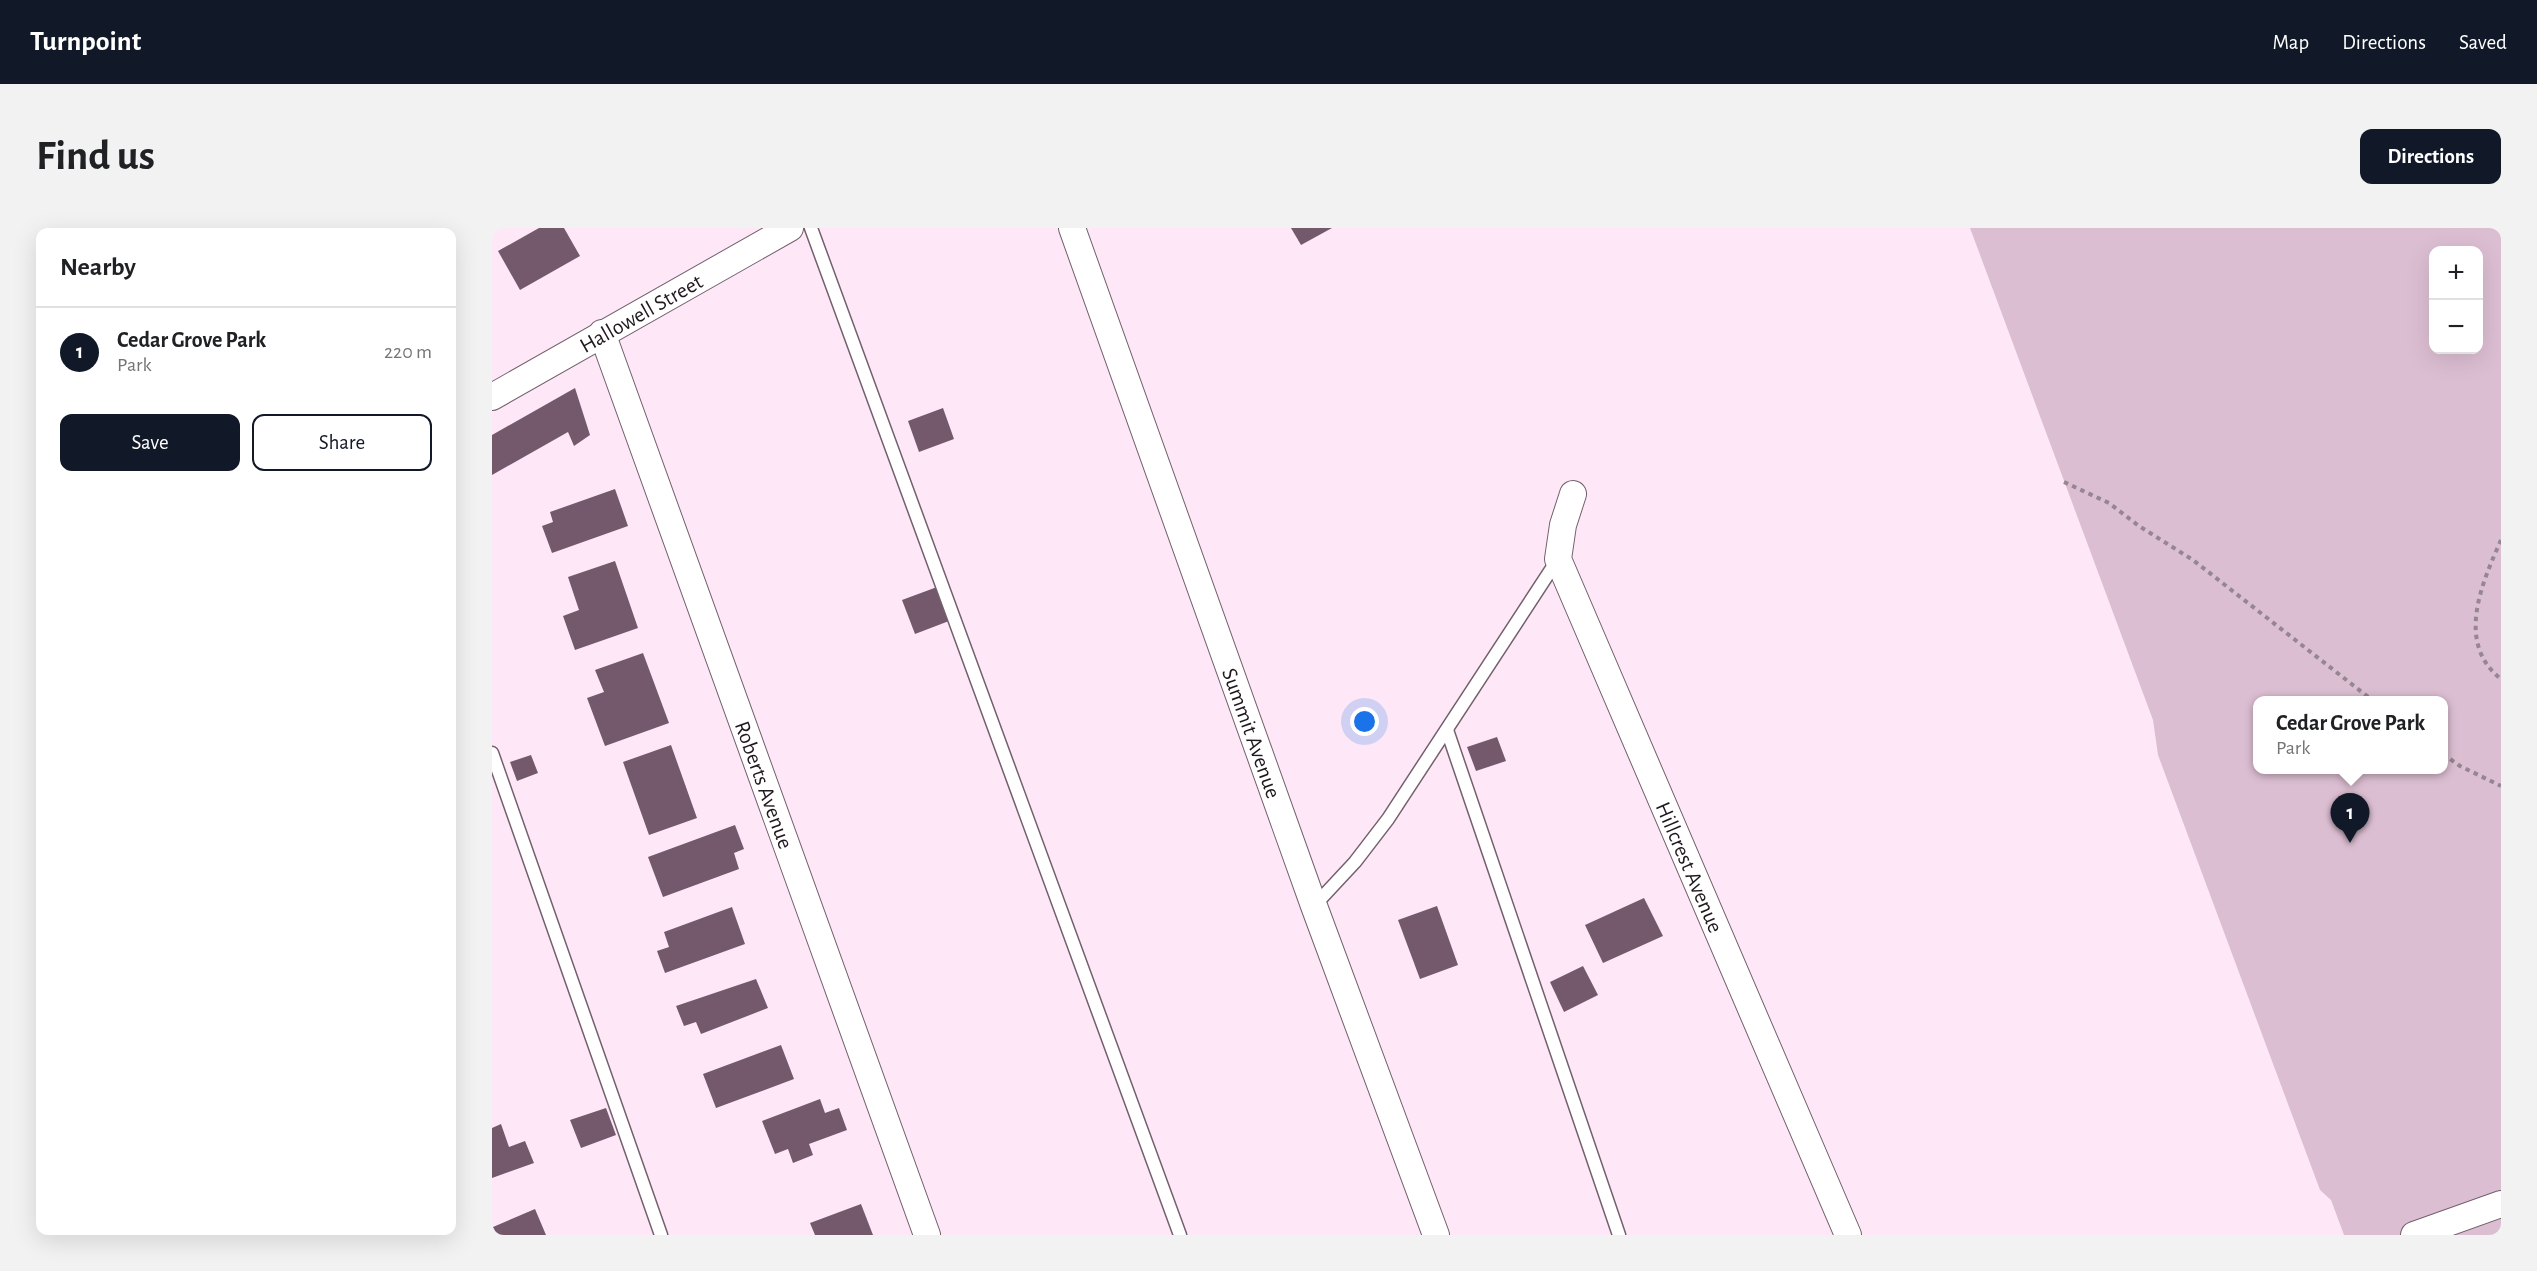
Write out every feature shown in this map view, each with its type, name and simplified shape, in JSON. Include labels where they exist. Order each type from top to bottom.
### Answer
[{"type":"street","name":"Hallowell Street","points":[[492,397],[790,228]]},
{"type":"street","name":"Summit Avenue","points":[[1072,228],[1314,906],[1436,1235]]},
{"type":"street","name":"Roberts Avenue","points":[[602,333],[927,1235]]},
{"type":"street","points":[[1558,559],[1563,525],[1573,494]]},
{"type":"street","name":"Hillcrest Avenue","points":[[1558,559],[1848,1235]]},
{"type":"street","points":[[2414,1235],[2501,1204]]},
{"type":"lane","points":[[811,228],[1180,1235]]},
{"type":"lane","points":[[1314,906],[1355,862],[1388,819],[1558,559]]},
{"type":"lane","points":[[1447,730],[1619,1235]]},
{"type":"lane","points":[[492,753],[661,1235]]},
{"type":"path","points":[[2064,482],[2109,503],[2139,526],[2193,560],[2367,696]]},
{"type":"path","points":[[2501,540],[2486,574],[2475,616],[2478,644],[2489,670],[2501,679]]},
{"type":"path","points":[[2448,758],[2501,786]]},
{"type":"shaded area","points":[[1970,228],[2501,228],[2501,1235],[2344,1235],[2331,1200],[2320,1190],[2158,755],[2153,720]]},
{"type":"building","points":[[539,228],[564,228],[580,256],[520,290],[498,251]]},
{"type":"building","points":[[1291,228],[1332,228],[1301,245]]},
{"type":"building","points":[[575,388],[590,435],[574,446],[568,432],[492,475],[492,435]]},
{"type":"building","points":[[943,408],[954,439],[919,452],[908,421]]},
{"type":"building","points":[[615,489],[628,526],[552,553],[542,526],[553,522],[550,512]]},
{"type":"building","points":[[615,561],[638,628],[575,650],[563,616],[579,610],[568,577]]},
{"type":"building","points":[[937,587],[949,621],[915,634],[902,600]]},
{"type":"building","points":[[643,653],[669,723],[605,746],[587,698],[604,692],[595,670]]},
{"type":"building","points":[[1497,737],[1506,761],[1476,771],[1467,747]]},
{"type":"building","points":[[671,745],[697,818],[649,835],[623,762]]},
{"type":"building","points":[[531,755],[538,773],[517,781],[510,762]]},
{"type":"building","points":[[735,825],[744,849],[734,853],[739,869],[663,897],[648,857]]},
{"type":"building","points":[[1644,898],[1663,936],[1603,963],[1585,925]]},
{"type":"building","points":[[1437,906],[1458,965],[1420,979],[1398,920]]},
{"type":"building","points":[[732,907],[745,944],[665,973],[657,951],[669,947],[664,932]]},
{"type":"building","points":[[1583,966],[1598,995],[1564,1012],[1550,982]]},
{"type":"building","points":[[756,979],[768,1008],[701,1034],[696,1022],[684,1026],[676,1006]]},
{"type":"building","points":[[781,1045],[794,1079],[716,1108],[703,1074]]},
{"type":"building","points":[[820,1099],[825,1113],[839,1108],[847,1130],[809,1144],[813,1155],[793,1163],[788,1149],[775,1154],[762,1121]]},
{"type":"building","points":[[606,1108],[616,1135],[581,1148],[570,1120]]},
{"type":"building","points":[[501,1124],[509,1147],[525,1141],[534,1163],[492,1178],[492,1128]]},
{"type":"building","points":[[861,1204],[873,1235],[815,1235],[810,1223]]},
{"type":"building","points":[[535,1209],[546,1235],[497,1235],[493,1227]]},
{"type":"place","name":"Cedar Grove Park","points":[[2350,843]]}]
